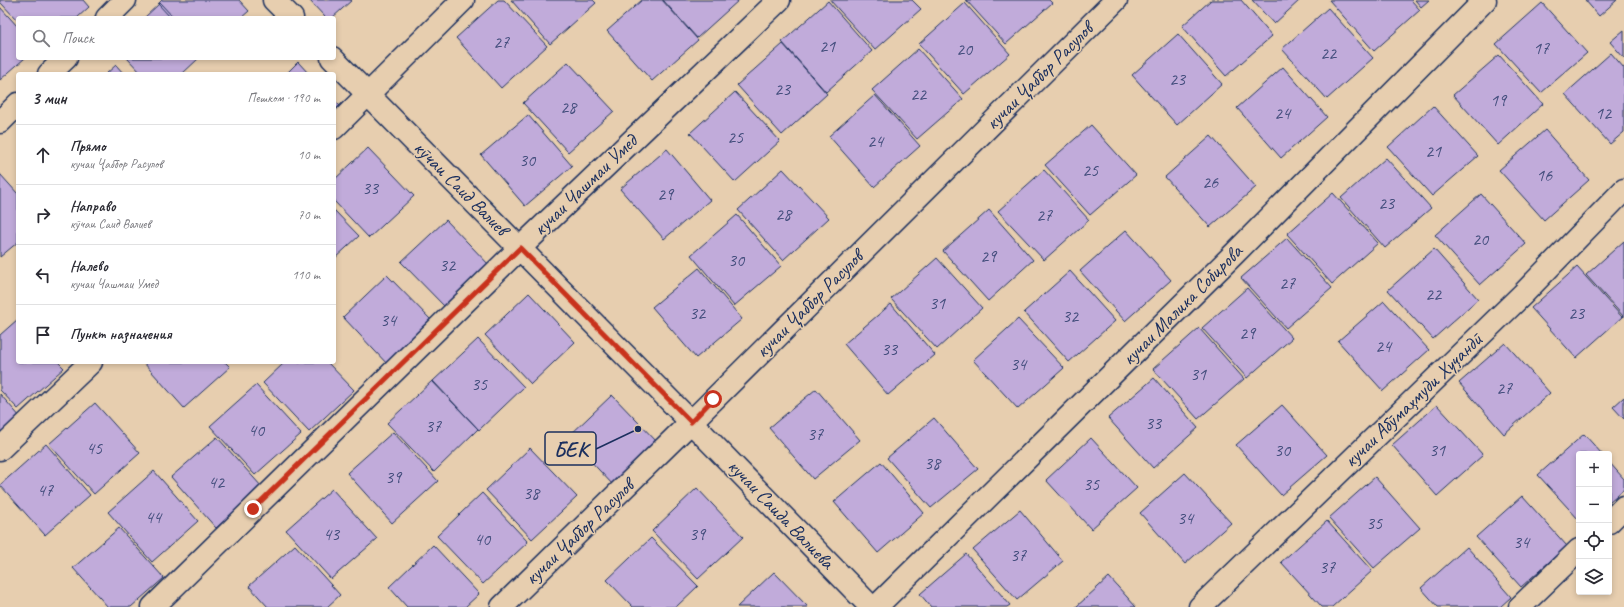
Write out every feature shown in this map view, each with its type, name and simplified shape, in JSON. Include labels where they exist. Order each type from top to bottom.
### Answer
[{"type":"street","points":[[109,16],[125,0]]},
{"type":"street","points":[[274,0],[290,16]]},
{"type":"street","points":[[336,126],[369,95],[462,0]]},
{"type":"street","name":"кучаи Чашмаи Умед","points":[[152,607],[520,248],[779,0]]},
{"type":"street","name":"кучаи Ҷаббор Расулов","points":[[502,607],[691,422],[1116,0]]},
{"type":"street","name":"кучаи Малика Собирова","points":[[876,607],[1235,253],[1485,0]]},
{"type":"street","points":[[51,72],[64,60]]},
{"type":"street","name":"кӯчаи Саид Валиев","points":[[334,60],[691,422]]},
{"type":"street","points":[[0,122],[16,106]]},
{"type":"street","name":"кучаи Абӯмаҳмуди Хуҷандӣ","points":[[1200,607],[1522,295],[1624,190]]},
{"type":"street","points":[[0,449],[89,364]]},
{"type":"street","name":"кучаи Саида Валиева","points":[[691,422],[871,607]]},
{"type":"street","points":[[1612,519],[1624,507]]},
{"type":"street","points":[[1520,607],[1576,553]]},
{"type":"building","points":[[0,0],[83,0],[89,7],[79,16],[16,16],[16,19],[0,2]]},
{"type":"building","points":[[162,0],[239,0],[249,11],[243,16],[169,16],[158,4]]},
{"type":"building","points":[[309,0],[352,0],[334,16],[324,16]]},
{"type":"building","points":[[498,0],[504,0],[547,46],[501,88],[456,38]]},
{"type":"building","points":[[511,0],[593,0],[596,3],[550,44]]},
{"type":"building","points":[[642,0],[662,0],[698,40],[652,81],[607,31]]},
{"type":"building","points":[[663,0],[739,0],[697,38]]},
{"type":"building","points":[[830,0],[912,0],[921,9],[875,50]]},
{"type":"building","points":[[966,0],[1049,0],[1052,3],[1006,44]]},
{"type":"building","points":[[1211,0],[1241,0],[1272,36],[1226,76],[1182,26]]},
{"type":"building","points":[[1252,0],[1300,0],[1274,24]]},
{"type":"building","points":[[1329,0],[1411,0],[1420,10],[1374,51]]},
{"type":"building","points":[[1415,0],[1429,0],[1421,7]]},
{"type":"building","points":[[1585,0],[1617,0],[1599,16]]},
{"type":"building","points":[[828,1],[872,51],[826,92],[782,42]]},
{"type":"building","points":[[160,3],[172,16],[146,16]]},
{"type":"building","points":[[965,3],[1010,54],[964,94],[919,44]]},
{"type":"building","points":[[1542,3],[1587,53],[1541,93],[1496,44]]},
{"type":"building","points":[[0,7],[16,25],[16,60],[23,60],[0,80]]},
{"type":"building","points":[[1328,8],[1373,58],[1327,99],[1282,49]]},
{"type":"building","points":[[1624,30],[1624,58],[1610,42]]},
{"type":"building","points":[[1178,34],[1222,84],[1177,125],[1132,75]]},
{"type":"building","points":[[783,44],[827,94],[782,135],[737,85]]},
{"type":"building","points":[[918,49],[963,99],[917,139],[872,90]]},
{"type":"building","points":[[1611,53],[1624,68],[1624,132],[1610,144],[1565,94]]},
{"type":"building","points":[[1499,55],[1543,104],[1498,145],[1453,95]]},
{"type":"building","points":[[129,60],[197,60],[184,72],[140,72]]},
{"type":"building","points":[[298,62],[307,72],[288,72]]},
{"type":"building","points":[[568,62],[614,111],[568,152],[523,103]]},
{"type":"building","points":[[116,65],[122,72],[108,72]]},
{"type":"building","points":[[1283,67],[1327,117],[1281,158],[1237,108]]},
{"type":"building","points":[[735,92],[780,141],[735,182],[690,133]]},
{"type":"building","points":[[875,95],[920,146],[874,187],[829,136]]},
{"type":"building","points":[[336,102],[345,111],[336,119]]},
{"type":"building","points":[[1433,106],[1478,156],[1432,196],[1388,147]]},
{"type":"building","points":[[528,115],[572,166],[525,206],[481,155]]},
{"type":"building","points":[[1091,125],[1136,175],[1090,215],[1045,165]]},
{"type":"building","points":[[1545,130],[1589,180],[1544,220],[1499,170]]},
{"type":"building","points":[[1211,136],[1256,187],[1210,227],[1165,177]]},
{"type":"building","points":[[368,148],[414,196],[369,238],[336,203],[336,178]]},
{"type":"building","points":[[667,149],[710,200],[664,239],[620,189]]},
{"type":"building","points":[[1386,158],[1431,208],[1385,248],[1341,198]]},
{"type":"building","points":[[783,169],[829,218],[783,260],[738,210]]},
{"type":"building","points":[[1044,170],[1089,220],[1044,260],[998,211]]},
{"type":"building","points":[[0,174],[16,192],[16,244],[0,257]]},
{"type":"building","points":[[1333,193],[1378,243],[1332,284],[1287,234]]},
{"type":"building","points":[[1481,194],[1526,244],[1480,285],[1435,235]]},
{"type":"building","points":[[989,210],[1033,260],[988,301],[943,251]]},
{"type":"building","points":[[336,212],[359,236],[336,257]]},
{"type":"building","points":[[737,215],[781,266],[734,306],[691,255]]},
{"type":"building","points":[[446,220],[492,268],[448,310],[401,262]]},
{"type":"building","points":[[1126,230],[1171,280],[1125,321],[1080,271]]},
{"type":"building","points":[[1287,238],[1332,288],[1286,328],[1241,278]]},
{"type":"building","points":[[1624,241],[1624,317],[1586,275]]},
{"type":"building","points":[[1434,249],[1478,299],[1433,339],[1388,290]]},
{"type":"building","points":[[937,258],[982,308],[937,349],[891,299]]},
{"type":"building","points":[[1577,267],[1622,317],[1576,358],[1531,308]]},
{"type":"building","points":[[699,268],[742,319],[696,358],[652,307]]},
{"type":"building","points":[[1070,271],[1115,321],[1069,362],[1024,312]]},
{"type":"building","points":[[387,275],[434,323],[389,366],[343,317]]},
{"type":"building","points":[[1247,288],[1292,338],[1247,378],[1202,328]]},
{"type":"building","points":[[529,293],[575,342],[531,384],[485,335]]},
{"type":"building","points":[[1384,301],[1429,350],[1383,391],[1338,341]]},
{"type":"building","points":[[891,304],[935,355],[888,395],[844,344]]},
{"type":"building","points":[[1018,319],[1064,368],[1018,409],[973,360]]},
{"type":"building","points":[[16,321],[16,364],[60,364],[64,368],[18,409],[0,390],[0,335]]},
{"type":"building","points":[[1199,328],[1244,379],[1198,419],[1153,369]]},
{"type":"building","points":[[478,339],[524,387],[479,430],[433,381]]},
{"type":"building","points":[[1505,343],[1550,393],[1504,434],[1459,383]]},
{"type":"building","points":[[145,364],[227,364],[230,367],[184,408]]},
{"type":"building","points":[[283,364],[329,364],[354,390],[309,432],[263,383]]},
{"type":"building","points":[[1154,378],[1198,428],[1153,468],[1108,418]]},
{"type":"building","points":[[432,381],[478,429],[434,472],[387,423]]},
{"type":"building","points":[[256,385],[301,434],[255,475],[210,426]]},
{"type":"building","points":[[816,389],[860,440],[813,479],[769,428]]},
{"type":"building","points":[[0,394],[21,418],[0,437]]},
{"type":"building","points":[[612,395],[659,444],[614,486],[568,437]]},
{"type":"building","points":[[1624,397],[1624,419],[1613,407]]},
{"type":"building","points":[[95,403],[140,453],[94,494],[49,444]]},
{"type":"building","points":[[1282,405],[1327,455],[1281,495],[1236,445]]},
{"type":"building","points":[[1437,405],[1483,455],[1437,496],[1392,445]]},
{"type":"building","points":[[934,418],[978,469],[931,508],[887,458]]},
{"type":"building","points":[[393,432],[438,481],[392,523],[347,473]]},
{"type":"building","points":[[1584,434],[1599,451],[1576,451],[1576,517],[1538,475]]},
{"type":"building","points":[[217,437],[262,487],[216,528],[171,477]]},
{"type":"building","points":[[1091,438],[1137,488],[1091,529],[1046,480]]},
{"type":"building","points":[[46,444],[90,495],[45,535],[0,485]]},
{"type":"building","points":[[530,448],[577,497],[532,539],[486,490]]},
{"type":"building","points":[[881,462],[924,513],[878,553],[834,502]]},
{"type":"building","points":[[1612,465],[1624,479],[1624,489],[1612,499]]},
{"type":"building","points":[[154,471],[198,521],[152,562],[108,512]]},
{"type":"building","points":[[1185,473],[1231,523],[1185,564],[1140,513]]},
{"type":"building","points":[[1375,477],[1420,528],[1374,568],[1329,518]]},
{"type":"building","points":[[697,488],[743,537],[698,579],[652,531]]},
{"type":"building","points":[[332,489],[377,539],[331,579],[286,530]]},
{"type":"building","points":[[482,493],[528,542],[483,584],[437,536]]},
{"type":"building","points":[[1522,496],[1567,546],[1521,587],[1476,537]]},
{"type":"building","points":[[1020,510],[1063,561],[1017,600],[973,550]]},
{"type":"building","points":[[1327,521],[1372,571],[1332,607],[1322,607],[1281,562]]},
{"type":"building","points":[[119,528],[164,578],[131,607],[108,607],[73,568]]},
{"type":"building","points":[[651,538],[698,586],[676,607],[633,607],[607,580]]},
{"type":"building","points":[[295,545],[340,595],[327,607],[268,607],[249,586]]},
{"type":"building","points":[[433,545],[479,594],[465,607],[407,607],[389,587]]},
{"type":"building","points":[[1467,547],[1511,597],[1500,607],[1438,607],[1421,588]]},
{"type":"building","points":[[966,554],[1010,605],[1007,607],[931,607],[920,594]]},
{"type":"building","points":[[774,572],[808,607],[737,607]]},
{"type":"building","points":[[1109,577],[1136,607],[1076,607]]},
{"type":"place","name":"БЕК","points":[[638,429]]},
{"type":"route","points":[[253,509],[520,248],[691,422],[713,399]]}]
